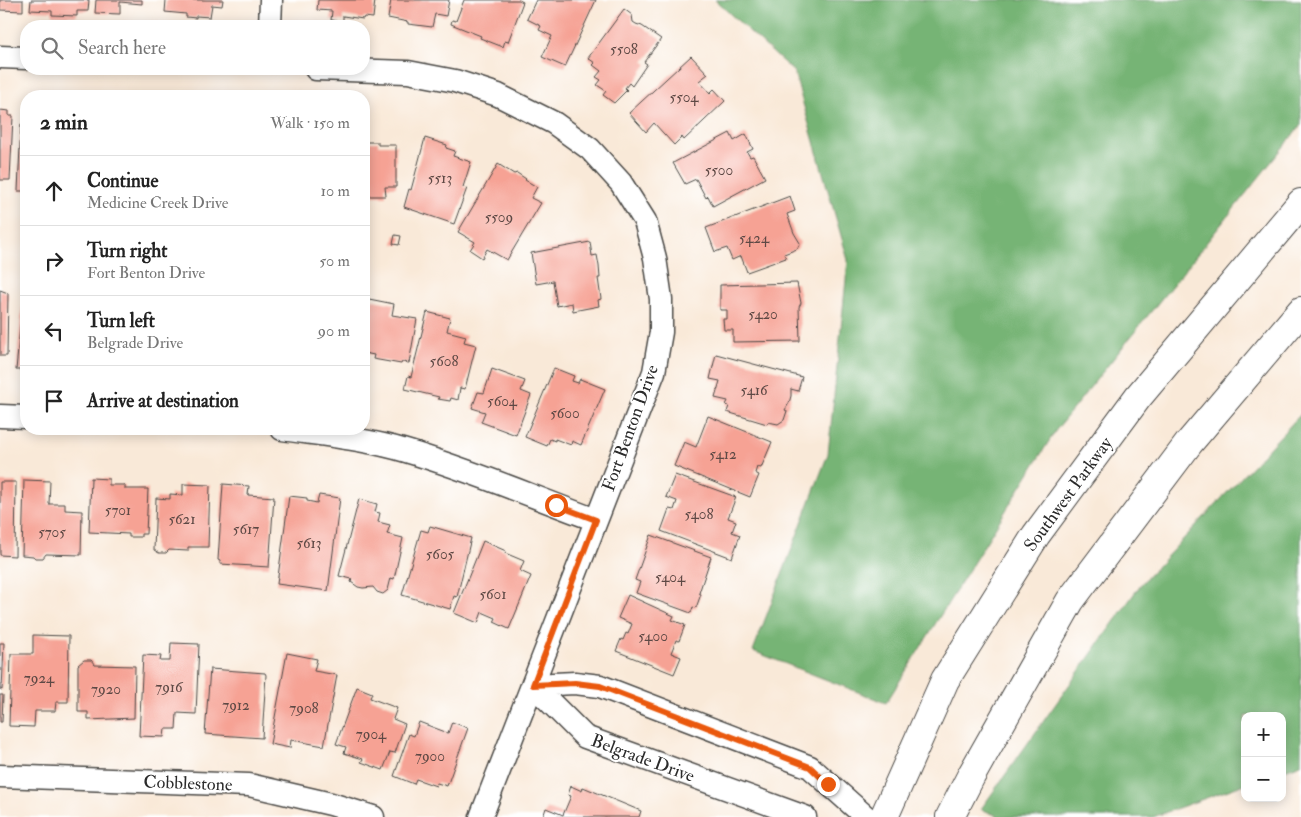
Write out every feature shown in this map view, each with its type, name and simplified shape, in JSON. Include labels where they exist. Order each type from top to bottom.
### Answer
[{"type":"main road","name":"Southwest Parkway","points":[[884,817],[945,680],[1036,535],[1138,397],[1301,203]]},
{"type":"main road","points":[[950,817],[970,776],[1070,601],[1189,442],[1301,311]]},
{"type":"street","points":[[270,20],[271,0]]},
{"type":"street","points":[[0,57],[20,58]]},
{"type":"street","name":"Fort Benton Drive","points":[[370,71],[408,72],[455,81],[498,95],[554,123],[590,149],[621,183],[645,221],[656,258],[661,299],[661,332],[654,372],[481,817]]},
{"type":"street","points":[[0,416],[20,417]]},
{"type":"street","points":[[326,435],[405,450],[494,480],[596,520]]},
{"type":"street","points":[[533,685],[575,683],[600,686],[810,767],[866,817]]},
{"type":"street","name":"Belgrade Drive","points":[[533,685],[585,737],[805,817]]},
{"type":"street","name":"Cobblestone","points":[[0,776],[249,785],[331,804],[373,817]]},
{"type":"green space","points":[[715,0],[1301,0],[1301,125],[1056,430],[886,703],[753,651],[828,454],[848,260],[794,72]]},
{"type":"green space","points":[[1301,414],[1301,764],[1286,770],[1286,712],[1241,712],[1241,785],[1153,817],[1000,817],[981,809],[1141,584]]},
{"type":"building","points":[[0,0],[23,0],[23,11],[0,10]]},
{"type":"building","points":[[31,0],[89,0],[88,11],[77,11],[77,16],[52,15],[52,11],[30,10]]},
{"type":"building","points":[[96,0],[142,0],[142,4],[120,2],[120,14],[95,13]]},
{"type":"building","points":[[166,0],[223,0],[222,6],[212,5],[210,17],[196,16],[196,18],[186,17],[186,14],[165,12]]},
{"type":"building","points":[[318,0],[375,0],[373,18],[364,17],[363,19],[343,16],[343,20],[331,20],[332,11],[317,10]]},
{"type":"building","points":[[391,0],[449,0],[446,16],[435,14],[432,27],[408,24],[408,22],[388,18]]},
{"type":"building","points":[[464,0],[519,0],[523,2],[508,42],[505,41],[503,47],[451,24],[452,20],[456,21]]},
{"type":"building","points":[[536,0],[596,0],[565,67],[542,57],[552,36],[539,30],[541,26],[527,19]]},
{"type":"building","points":[[624,9],[632,15],[633,22],[661,39],[644,62],[647,64],[632,86],[629,83],[625,88],[627,90],[614,103],[603,95],[606,91],[597,85],[601,80],[596,77],[601,71],[588,58]]},
{"type":"building","points":[[691,56],[708,74],[699,81],[710,93],[714,89],[725,101],[684,140],[682,137],[674,145],[654,123],[646,132],[629,113]]},
{"type":"building","points":[[0,110],[9,111],[9,116],[13,116],[10,180],[0,180]]},
{"type":"building","points":[[730,133],[734,141],[746,134],[753,149],[747,152],[750,157],[753,156],[765,178],[713,206],[708,196],[706,198],[696,179],[685,184],[673,163]]},
{"type":"building","points":[[425,138],[447,145],[446,148],[455,151],[453,156],[471,162],[463,187],[467,188],[454,224],[404,207],[409,189],[411,190]]},
{"type":"building","points":[[370,142],[378,142],[378,145],[396,145],[396,187],[385,187],[386,196],[370,196]]},
{"type":"building","points":[[20,146],[20,191],[18,191]]},
{"type":"building","points":[[498,164],[514,174],[517,173],[537,187],[531,198],[541,203],[507,260],[487,249],[482,258],[470,250],[475,242],[458,232]]},
{"type":"building","points":[[790,196],[795,211],[787,214],[800,243],[797,249],[784,254],[786,258],[747,272],[741,256],[732,260],[727,248],[715,252],[706,228]]},
{"type":"building","points":[[395,235],[401,236],[399,245],[393,244]]},
{"type":"building","points":[[590,242],[592,256],[597,255],[599,266],[600,278],[598,278],[601,299],[598,300],[599,306],[573,311],[572,303],[557,306],[553,281],[536,284],[531,253]]},
{"type":"building","points":[[797,283],[801,303],[799,307],[800,341],[733,342],[733,330],[724,330],[723,319],[727,319],[727,310],[720,310],[720,285]]},
{"type":"building","points":[[0,290],[8,293],[7,356],[0,356]]},
{"type":"building","points":[[370,299],[394,304],[392,315],[417,319],[409,363],[402,362],[401,364],[373,359],[374,355],[370,354]]},
{"type":"building","points":[[427,312],[450,318],[447,331],[466,336],[464,342],[476,345],[465,389],[460,388],[458,400],[451,398],[450,401],[438,399],[439,397],[405,389],[408,376],[411,377]]},
{"type":"building","points":[[20,329],[20,370],[16,370]]},
{"type":"building","points":[[716,354],[802,377],[798,391],[791,389],[791,396],[785,410],[787,411],[784,420],[778,424],[768,422],[767,424],[727,412],[729,406],[726,405],[728,401],[715,398],[720,381],[710,379]]},
{"type":"building","points":[[554,368],[574,376],[572,381],[578,383],[580,379],[605,389],[581,445],[572,441],[571,445],[550,439],[547,446],[525,437]]},
{"type":"building","points":[[492,369],[525,381],[521,391],[531,395],[516,435],[481,422],[485,412],[472,408],[478,392],[484,393]]},
{"type":"building","points":[[708,416],[772,442],[761,468],[757,467],[755,473],[759,475],[750,497],[674,466],[684,442],[696,447]]},
{"type":"building","points":[[675,475],[736,497],[728,518],[736,521],[732,532],[740,535],[732,558],[661,531],[669,509],[674,510],[677,501],[666,497]]},
{"type":"building","points":[[91,478],[109,479],[109,485],[125,485],[125,489],[148,489],[146,534],[141,534],[141,537],[129,537],[129,534],[89,532]]},
{"type":"building","points":[[24,480],[50,481],[49,504],[65,504],[65,510],[82,511],[81,555],[46,554],[43,558],[35,558],[22,555]]},
{"type":"building","points":[[0,482],[16,482],[15,556],[0,555]]},
{"type":"building","points":[[183,484],[210,485],[208,547],[188,547],[188,551],[169,550],[166,553],[159,553],[154,550],[156,498],[170,499],[170,494],[183,495]]},
{"type":"building","points":[[223,484],[249,486],[248,495],[274,497],[269,567],[220,564],[218,560]]},
{"type":"building","points":[[319,495],[340,498],[328,591],[277,584],[289,496],[307,498],[307,501],[317,503]]},
{"type":"building","points":[[359,499],[377,504],[375,512],[380,513],[378,522],[390,525],[387,534],[403,538],[394,579],[391,578],[388,590],[383,594],[377,592],[373,587],[358,587],[351,582],[352,579],[339,576]]},
{"type":"building","points":[[430,526],[471,538],[457,597],[454,596],[450,609],[402,595],[421,530],[428,532]]},
{"type":"building","points":[[651,535],[711,557],[696,608],[693,607],[691,613],[636,593],[640,582],[635,580]]},
{"type":"building","points":[[483,541],[524,561],[520,571],[531,576],[509,629],[494,622],[496,618],[482,612],[478,623],[454,613]]},
{"type":"building","points":[[628,595],[674,616],[672,620],[685,625],[679,641],[676,640],[671,653],[681,657],[674,674],[616,651],[621,639],[623,640],[626,633],[628,634],[632,624],[618,618]]},
{"type":"building","points":[[33,635],[69,636],[68,702],[56,702],[55,711],[35,711],[34,727],[9,726],[11,654],[33,654]]},
{"type":"building","points":[[0,643],[4,643],[2,690],[0,689]]},
{"type":"building","points":[[171,643],[199,644],[196,714],[177,713],[176,729],[165,729],[164,737],[139,736],[143,655],[161,656],[160,661],[170,661]]},
{"type":"building","points":[[287,653],[317,659],[314,671],[337,675],[324,746],[291,740],[290,748],[270,744]]},
{"type":"building","points":[[84,660],[91,660],[95,665],[135,666],[134,718],[88,720],[88,712],[78,712],[78,665]]},
{"type":"building","points":[[210,669],[265,673],[262,738],[205,734]]},
{"type":"building","points":[[357,687],[372,693],[370,698],[397,708],[393,719],[405,724],[395,753],[390,752],[383,770],[361,762],[363,759],[344,753],[346,747],[336,744]]},
{"type":"building","points":[[0,695],[3,695],[2,722],[0,722]]},
{"type":"building","points":[[419,722],[448,733],[452,722],[468,728],[447,786],[437,783],[436,786],[416,779],[414,784],[394,776],[409,734],[414,736]]},
{"type":"building","points":[[571,786],[582,791],[583,787],[641,811],[639,817],[543,817],[546,808],[563,815],[571,796],[568,795]]},
{"type":"route","points":[[556,505],[596,520],[533,685],[575,683],[600,686],[810,767],[828,784]]}]
